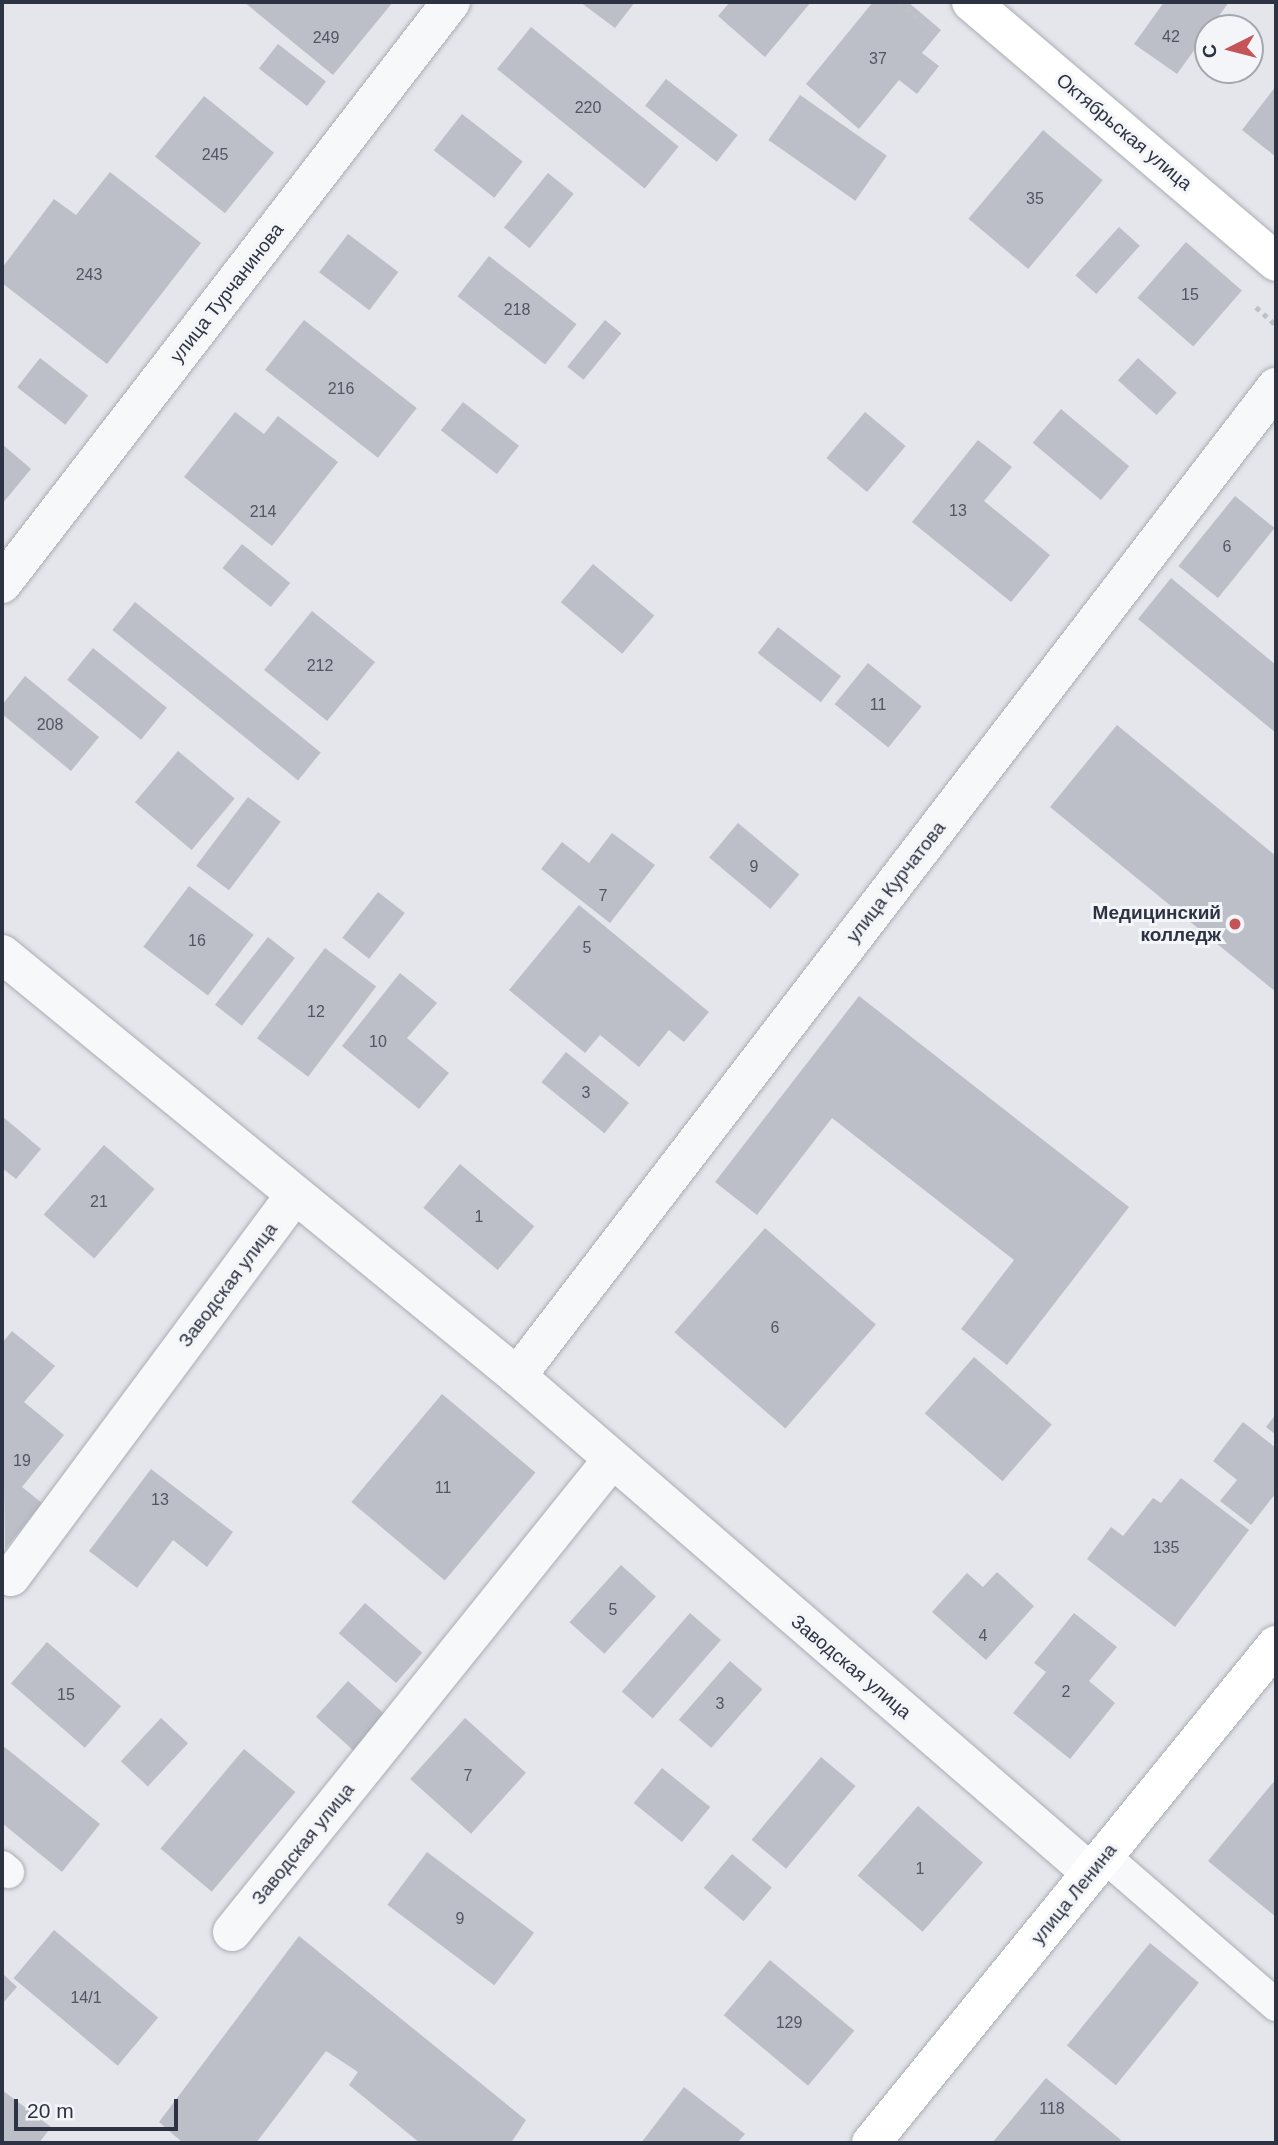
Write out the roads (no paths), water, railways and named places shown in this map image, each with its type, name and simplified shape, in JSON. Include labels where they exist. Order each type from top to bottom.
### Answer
[{"type":"street","name":"улица Турчанинова","points":[[2,584],[452,2]]},
{"type":"street","name":"Октябрьская улица","points":[[971,2],[1276,262]]},
{"type":"street","name":"улица Курчатова","points":[[517,1376],[1276,387]]},
{"type":"street","name":"Заводская улица","points":[[2,954],[294,1196],[517,1376],[610,1462],[1098,1864]]},
{"type":"street","name":"Заводская улица","points":[[11,1577],[294,1196]]},
{"type":"street","name":"Заводская улица","points":[[232,1932],[610,1462]]},
{"type":"street","name":"улица Ленина","points":[[871,2143],[1276,1646]]},
{"type":"lane","points":[[1098,1864],[1276,2005]]},
{"type":"place","name":"Медицинский колледж","points":[[1235,924]]}]
